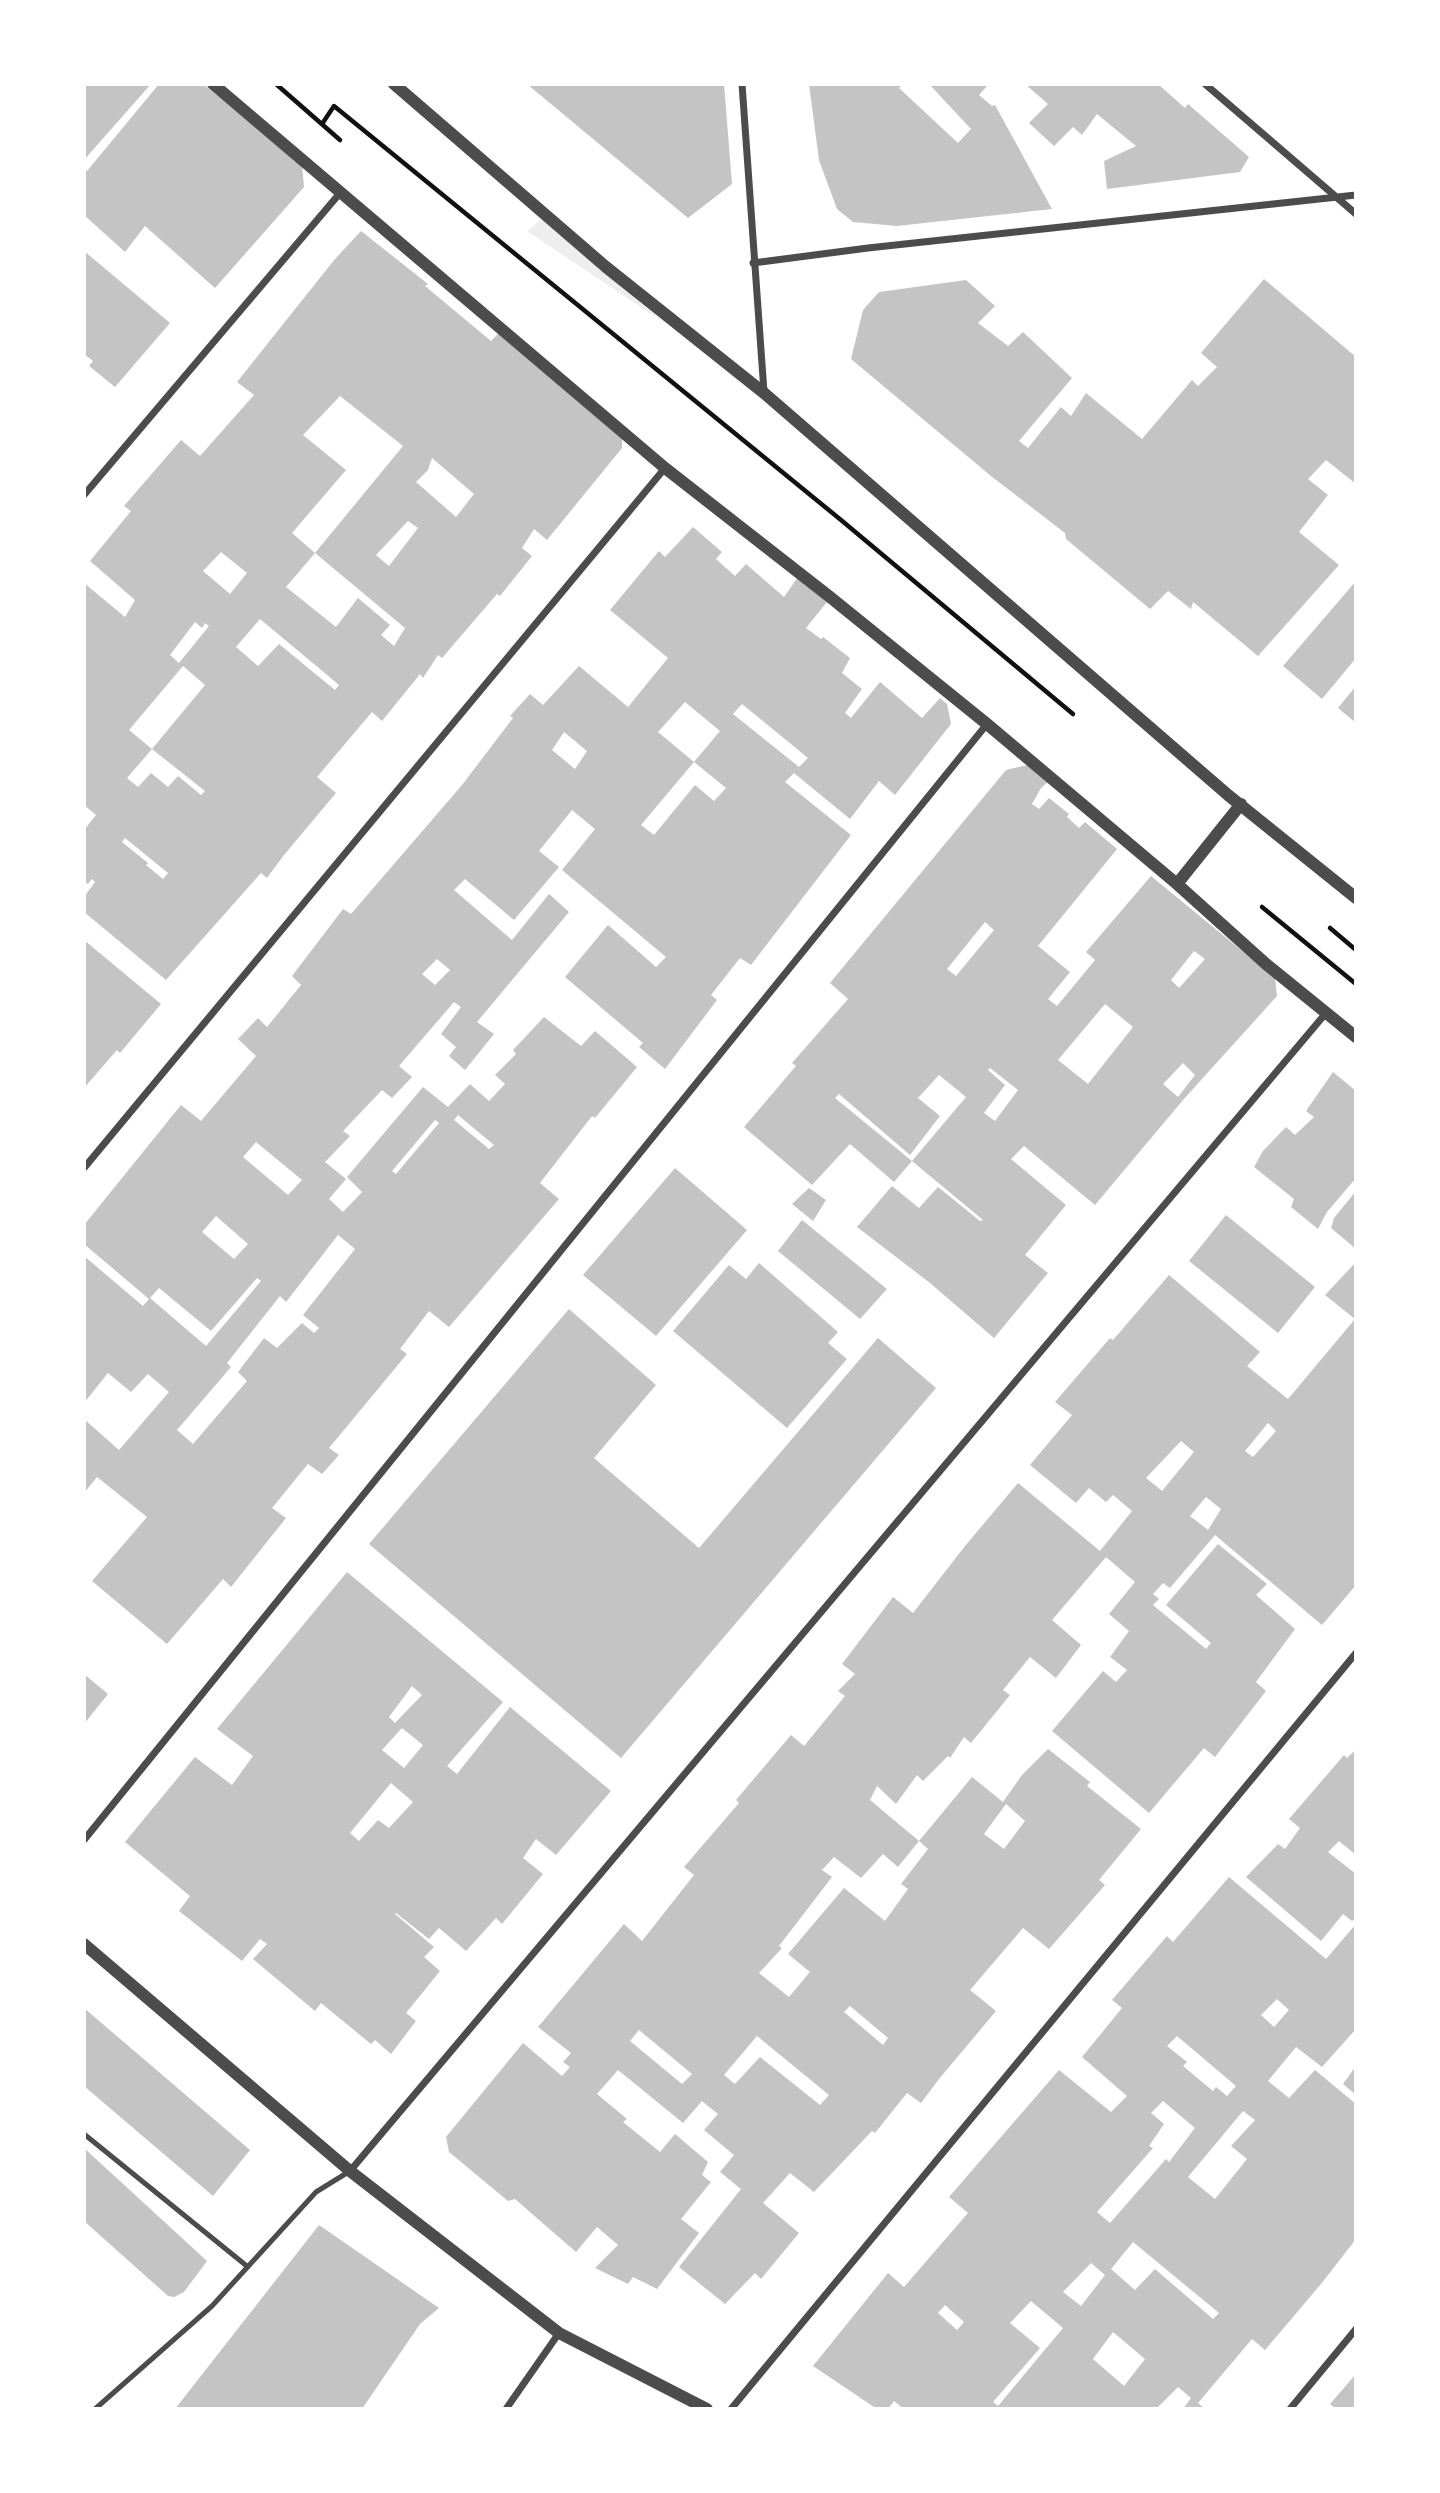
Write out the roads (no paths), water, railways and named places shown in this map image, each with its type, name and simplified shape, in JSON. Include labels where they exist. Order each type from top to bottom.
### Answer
[{"type":"street","points":[[213,84],[665,468],[987,724],[1177,884],[1266,964],[1356,1037]]},
{"type":"street","points":[[394,84],[606,267],[764,393],[1241,804],[1356,898]]},
{"type":"street","points":[[742,84],[764,393]]},
{"type":"street","points":[[1205,84],[1356,214]]},
{"type":"street","points":[[84,495],[340,193]]},
{"type":"street","points":[[753,263],[1356,195]]},
{"type":"street","points":[[84,1168],[665,468]]},
{"type":"street","points":[[84,1840],[987,724]]},
{"type":"street","points":[[1177,884],[1241,804]]},
{"type":"street","points":[[350,2171],[1326,1013]]},
{"type":"street","points":[[731,2409],[1356,1653]]},
{"type":"street","points":[[84,1944],[350,2171],[559,2333],[706,2409]]},
{"type":"street","points":[[1290,2409],[1356,2329]]},
{"type":"street","points":[[506,2409],[559,2333]]},
{"type":"lane","points":[[84,2134],[248,2267]]},
{"type":"lane","points":[[95,2409],[212,2306],[316,2192],[350,2171]]}]
